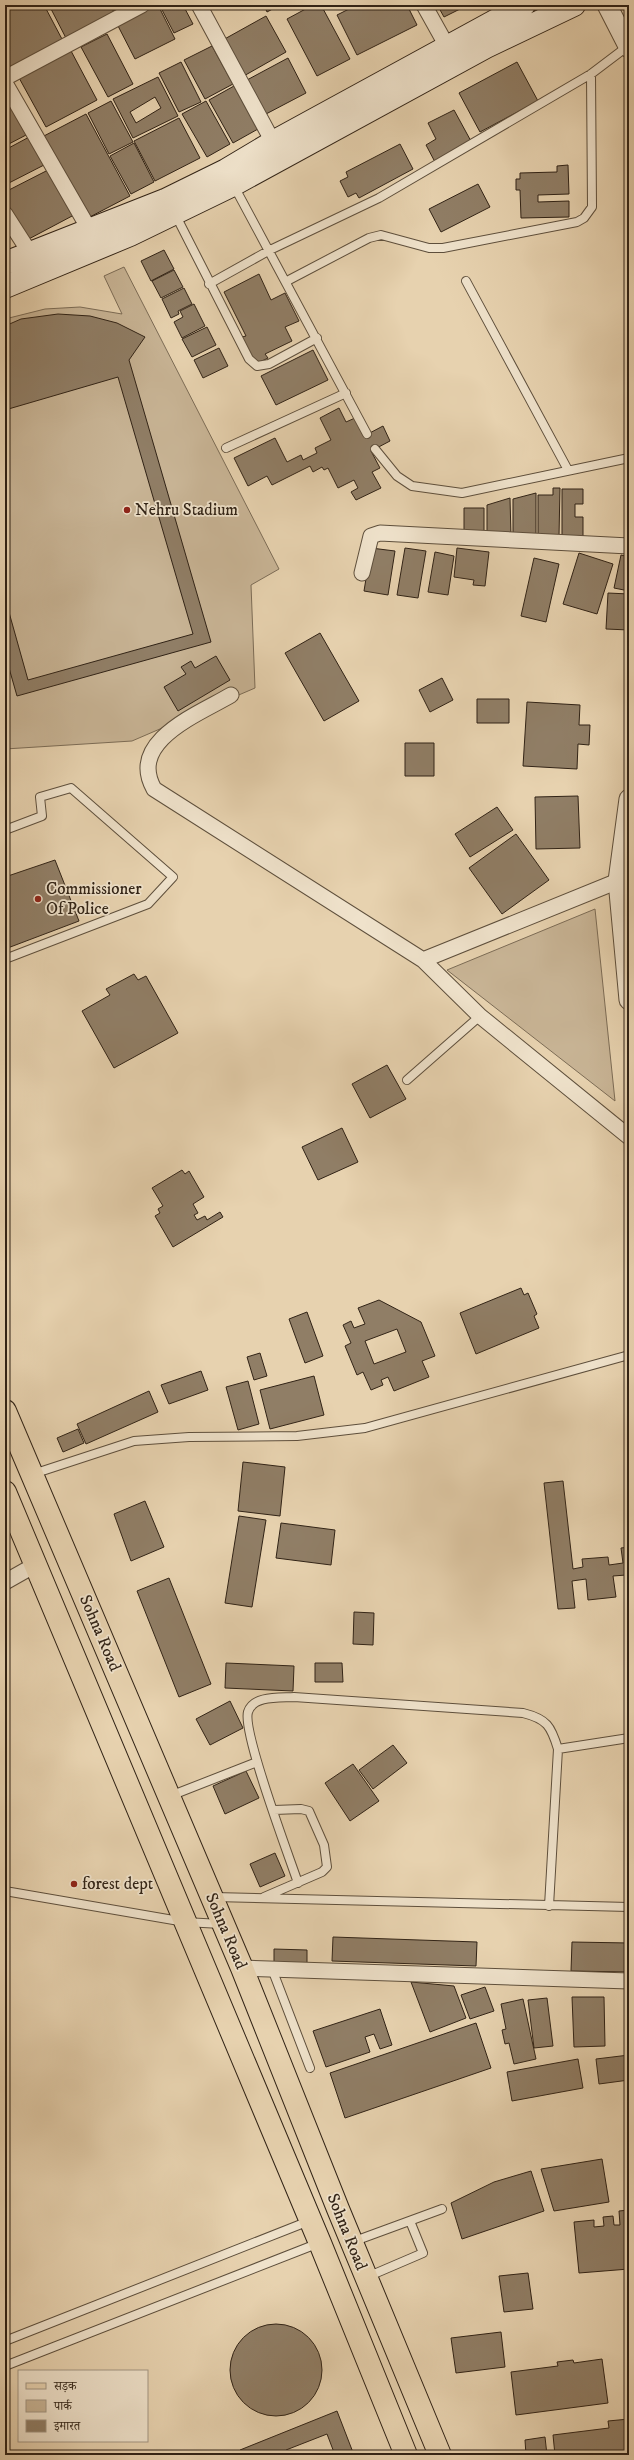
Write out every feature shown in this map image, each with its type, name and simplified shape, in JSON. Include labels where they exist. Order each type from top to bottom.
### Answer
[{"type":"main road","points":[[5,263],[172,196],[226,170],[273,142],[448,48],[524,5]]},
{"type":"main road","points":[[5,287],[67,262],[233,185],[486,47],[574,5]]},
{"type":"main road","name":"Sohna Road","points":[[5,1411],[224,1924],[351,2242],[440,2455]]},
{"type":"main road","name":"Sohna Road","points":[[5,1492],[184,1922],[320,2243],[406,2455]]},
{"type":"street","points":[[5,78],[142,5]]},
{"type":"street","points":[[199,5],[273,142]]},
{"type":"street","points":[[424,5],[448,48]]},
{"type":"street","points":[[607,5],[629,47]]},
{"type":"street","points":[[5,83],[89,229]]},
{"type":"street","points":[[5,214],[30,252]]},
{"type":"street","points":[[362,573],[368,543],[371,536],[380,533],[629,546]]},
{"type":"street","points":[[231,696],[163,736],[152,748],[149,767],[149,780],[154,789],[422,960],[480,1016],[629,1137]]},
{"type":"street","points":[[629,799],[618,881],[626,926],[629,1000]]},
{"type":"street","points":[[422,960],[618,881]]},
{"type":"street","points":[[5,1582],[35,1565]]},
{"type":"street","points":[[242,1968],[629,1981]]},
{"type":"lane","points":[[209,284],[270,250],[379,198],[591,74],[629,47]]},
{"type":"lane","points":[[287,282],[368,238],[381,235],[429,248],[444,248],[577,222],[584,218],[592,207],[591,74]]},
{"type":"lane","points":[[233,185],[270,250],[368,434]]},
{"type":"lane","points":[[175,213],[209,284],[249,359],[257,366],[269,364],[317,338]]},
{"type":"lane","points":[[466,281],[568,470]]},
{"type":"lane","points":[[226,448],[346,393]]},
{"type":"lane","points":[[376,449],[397,476],[412,486],[462,493],[629,458]]},
{"type":"lane","points":[[5,830],[42,816],[40,797],[71,788],[173,877],[148,904],[5,959]]},
{"type":"lane","points":[[407,1080],[480,1016]]},
{"type":"lane","points":[[33,1474],[134,1441],[189,1437],[298,1436],[365,1428],[629,1355]]},
{"type":"lane","points":[[298,1882],[257,1762],[248,1724],[248,1712],[254,1704],[266,1698],[294,1697],[522,1713],[536,1716],[547,1723],[558,1749],[549,1906]]},
{"type":"lane","points":[[558,1749],[629,1738]]},
{"type":"lane","points":[[169,1796],[257,1762]]},
{"type":"lane","points":[[262,1898],[322,1872],[327,1867],[324,1845],[309,1812],[301,1809],[274,1810]]},
{"type":"lane","points":[[5,1891],[184,1922],[224,1924]]},
{"type":"lane","points":[[212,1897],[629,1907]]},
{"type":"lane","points":[[272,1969],[310,2068]]},
{"type":"lane","points":[[351,2242],[442,2209]]},
{"type":"lane","points":[[5,2341],[310,2220]]},
{"type":"lane","points":[[366,2277],[423,2253],[410,2221]]},
{"type":"lane","points":[[5,2366],[320,2243]]},
{"type":"green space","name":"Nehru Stadium","points":[[124,267],[279,569],[251,585],[255,688],[132,741],[5,749],[5,319],[45,309],[80,307],[122,314],[104,276]]},
{"type":"green space","points":[[595,909],[615,1101],[447,970]]},
{"type":"building","points":[[5,5],[44,5],[63,41],[8,70],[5,64]]},
{"type":"building","points":[[49,5],[110,5],[117,17],[68,42]]},
{"type":"building","points":[[150,5],[158,5],[175,39],[135,59],[116,22]]},
{"type":"building","points":[[183,5],[193,24],[174,33],[160,6]]},
{"type":"building","points":[[264,5],[280,5],[267,12]]},
{"type":"building","points":[[313,5],[321,5],[350,59],[317,76],[287,19]]},
{"type":"building","points":[[357,5],[407,5],[417,25],[357,55],[337,15]]},
{"type":"building","points":[[428,5],[468,5],[444,17],[439,8],[431,12]]},
{"type":"building","points":[[266,16],[286,52],[242,77],[221,41]]},
{"type":"building","points":[[107,34],[133,84],[108,97],[81,47]]},
{"type":"building","points":[[212,46],[233,84],[205,99],[184,60]]},
{"type":"building","points":[[70,49],[97,100],[46,127],[18,76]]},
{"type":"building","points":[[288,58],[306,93],[266,114],[247,80]]},
{"type":"building","points":[[181,62],[201,102],[179,112],[159,73]]},
{"type":"building","points":[[517,62],[538,101],[480,132],[459,93]]},
{"type":"building","points":[[158,77],[178,116],[133,138],[113,99]],"holes":[[[155,97],[161,108],[136,123],[130,112]]]},
{"type":"building","points":[[234,86],[258,129],[233,143],[209,100]]},
{"type":"building","points":[[9,97],[28,134],[5,146],[5,99]]},
{"type":"building","points":[[111,101],[133,142],[109,154],[88,113]]},
{"type":"building","points":[[206,101],[230,144],[207,157],[182,114]]},
{"type":"building","points":[[454,110],[472,143],[435,162],[426,145],[436,139],[428,123]]},
{"type":"building","points":[[86,114],[130,196],[86,219],[42,137]]},
{"type":"building","points":[[179,118],[200,158],[155,181],[134,141]]},
{"type":"building","points":[[31,136],[46,164],[5,185],[5,150]]},
{"type":"building","points":[[134,143],[154,182],[131,194],[110,156]]},
{"type":"building","points":[[400,144],[413,169],[359,198],[356,193],[348,197],[340,181],[348,177],[346,172]]},
{"type":"building","points":[[568,165],[569,194],[538,195],[538,202],[569,201],[569,217],[521,218],[520,190],[516,190],[516,179],[520,179],[520,173],[557,172],[557,166]]},
{"type":"building","points":[[50,169],[74,215],[25,241],[5,204],[5,192]]},
{"type":"building","points":[[478,184],[490,207],[441,232],[429,209]]},
{"type":"building","points":[[164,250],[174,269],[151,281],[141,261]]},
{"type":"building","points":[[174,270],[183,287],[161,298],[152,281]]},
{"type":"building","points":[[259,274],[271,300],[285,293],[299,321],[285,327],[292,341],[265,354],[268,358],[256,364],[242,337],[246,336],[224,292]]},
{"type":"building","points":[[184,288],[192,304],[178,311],[179,314],[171,318],[162,299]]},
{"type":"building","points":[[194,304],[205,326],[182,338],[174,322],[183,317],[180,311]]},
{"type":"building","points":[[58,314],[90,316],[117,323],[145,337],[129,360],[211,642],[17,696],[5,654],[5,598],[28,680],[193,634],[118,377],[5,410],[5,326],[21,319]]},
{"type":"building","points":[[207,327],[216,345],[192,357],[182,339]]},
{"type":"building","points":[[219,348],[228,366],[203,378],[194,360]]},
{"type":"building","points":[[313,350],[328,380],[276,405],[261,376]]},
{"type":"building","points":[[339,408],[346,422],[355,418],[364,436],[383,426],[390,441],[371,451],[380,468],[372,472],[381,488],[356,500],[351,492],[358,488],[354,480],[338,488],[328,468],[324,470],[322,467],[313,472],[310,466],[272,485],[267,476],[248,486],[234,458],[275,438],[287,462],[301,455],[303,460],[317,453],[315,448],[331,440],[320,418]]},
{"type":"building","points":[[553,488],[560,488],[559,536],[538,536],[538,495],[553,495]]},
{"type":"building","points":[[562,489],[583,489],[583,504],[575,504],[575,517],[583,517],[583,537],[562,537]]},
{"type":"building","points":[[536,493],[536,536],[513,536],[513,499]]},
{"type":"building","points":[[510,498],[511,536],[487,536],[487,505]]},
{"type":"building","points":[[464,508],[484,508],[484,535],[464,535]]},
{"type":"building","points":[[371,548],[395,551],[388,595],[364,591]]},
{"type":"building","points":[[405,548],[426,551],[418,598],[397,595]]},
{"type":"building","points":[[457,548],[489,552],[485,586],[473,585],[474,580],[454,577]]},
{"type":"building","points":[[435,552],[454,556],[448,595],[428,592]]},
{"type":"building","points":[[579,553],[613,564],[597,614],[563,604]]},
{"type":"building","points":[[621,555],[629,557],[629,591],[614,588]]},
{"type":"building","points":[[534,558],[559,564],[546,622],[521,616]]},
{"type":"building","points":[[608,593],[629,594],[629,630],[606,629]]},
{"type":"building","points":[[320,633],[359,701],[324,721],[285,653]]},
{"type":"building","points":[[216,656],[230,680],[178,711],[164,687],[186,674],[181,667],[191,661],[195,668]]},
{"type":"building","points":[[442,678],[453,700],[430,712],[419,690]]},
{"type":"building","points":[[477,699],[509,699],[509,723],[477,723]]},
{"type":"building","points":[[527,702],[580,705],[579,725],[590,725],[589,745],[578,744],[577,769],[523,766]]},
{"type":"building","points":[[405,743],[434,743],[434,776],[405,776]]},
{"type":"building","points":[[578,796],[580,848],[536,849],[535,797]]},
{"type":"building","points":[[497,807],[513,830],[470,857],[455,834]]},
{"type":"building","points":[[516,834],[549,880],[502,914],[469,868]]},
{"type":"building","name":"Commissioner Of Police","points":[[55,860],[79,921],[5,949],[5,877]]},
{"type":"building","points":[[134,974],[138,980],[146,976],[178,1033],[114,1068],[82,1011],[110,995],[106,989]]},
{"type":"building","points":[[387,1065],[406,1099],[370,1118],[352,1084]]},
{"type":"building","points":[[342,1128],[358,1162],[318,1180],[302,1147]]},
{"type":"building","points":[[182,1170],[185,1174],[189,1171],[204,1197],[193,1204],[198,1213],[194,1215],[197,1220],[205,1216],[207,1220],[220,1212],[223,1217],[173,1247],[155,1216],[160,1213],[158,1209],[163,1206],[152,1188]]},
{"type":"building","points":[[521,1288],[524,1295],[528,1293],[537,1314],[534,1316],[539,1328],[476,1354],[460,1313]]},
{"type":"building","points":[[379,1300],[421,1322],[435,1356],[422,1361],[429,1377],[394,1391],[388,1377],[381,1380],[383,1385],[371,1390],[363,1372],[357,1375],[345,1346],[351,1343],[343,1325],[351,1321],[354,1328],[365,1324],[358,1308]],"holes":[[[397,1329],[406,1352],[374,1364],[365,1341]]]},
{"type":"building","points":[[307,1312],[323,1356],[305,1363],[289,1319]]},
{"type":"building","points":[[260,1353],[267,1376],[254,1380],[247,1357]]},
{"type":"building","points":[[201,1371],[208,1390],[169,1404],[161,1385]]},
{"type":"building","points":[[314,1376],[324,1415],[270,1429],[260,1390]]},
{"type":"building","points":[[248,1381],[259,1424],[238,1430],[226,1387]]},
{"type":"building","points":[[149,1391],[158,1412],[86,1444],[77,1424]]},
{"type":"building","points":[[78,1429],[84,1443],[63,1452],[57,1438]]},
{"type":"building","points":[[243,1462],[285,1467],[280,1516],[238,1511]]},
{"type":"building","points":[[563,1481],[573,1569],[583,1567],[582,1559],[608,1557],[609,1565],[623,1563],[621,1548],[629,1547],[629,1605],[626,1575],[613,1576],[616,1597],[588,1600],[586,1579],[572,1581],[575,1608],[558,1609],[544,1483]]},
{"type":"building","points":[[145,1501],[164,1547],[131,1561],[114,1514]]},
{"type":"building","points":[[239,1516],[266,1520],[252,1607],[225,1603]]},
{"type":"building","points":[[281,1523],[335,1530],[331,1565],[276,1558]]},
{"type":"building","points":[[169,1578],[211,1684],[179,1697],[137,1591]]},
{"type":"building","points":[[354,1612],[374,1613],[373,1645],[353,1644]]},
{"type":"building","points":[[226,1663],[294,1666],[293,1691],[225,1688]]},
{"type":"building","points":[[315,1663],[342,1663],[343,1682],[315,1682]]},
{"type":"building","points":[[230,1701],[243,1728],[210,1745],[196,1719]]},
{"type":"building","points":[[393,1745],[407,1763],[373,1789],[359,1770]]},
{"type":"building","points":[[353,1764],[379,1801],[350,1821],[325,1783]]},
{"type":"building","points":[[246,1771],[259,1798],[225,1814],[213,1786]]},
{"type":"building","points":[[275,1853],[285,1876],[260,1887],[250,1864]]},
{"type":"building","points":[[5,1900],[8,1900],[5,1921]]},
{"type":"building","points":[[333,1937],[477,1942],[476,1966],[332,1961]]},
{"type":"building","points":[[572,1942],[629,1943],[629,1972],[571,1971]]},
{"type":"building","points":[[274,1949],[307,1950],[307,1963],[274,1962]]},
{"type":"building","points":[[411,1982],[454,1986],[466,2018],[430,2032]]},
{"type":"building","points":[[485,1987],[494,2011],[470,2019],[461,1995]]},
{"type":"building","points":[[572,1997],[604,1997],[605,2046],[574,2047]]},
{"type":"building","points":[[547,1998],[553,2046],[534,2048],[528,2000]]},
{"type":"building","points":[[523,1999],[536,2059],[514,2064],[509,2043],[505,2044],[502,2030],[506,2029],[501,2004]]},
{"type":"building","points":[[380,2009],[392,2045],[380,2049],[374,2034],[365,2037],[370,2052],[326,2067],[313,2031]]},
{"type":"building","points":[[476,2023],[491,2068],[345,2118],[330,2073]]},
{"type":"building","points":[[629,2055],[629,2080],[599,2084],[596,2059]]},
{"type":"building","points":[[578,2059],[583,2088],[512,2101],[507,2072]]},
{"type":"building","points":[[602,2159],[609,2202],[554,2211],[541,2169]]},
{"type":"building","points":[[531,2171],[544,2211],[462,2239],[451,2203],[494,2182]]},
{"type":"building","points":[[629,2210],[629,2269],[579,2273],[574,2222],[594,2220],[594,2227],[604,2226],[603,2217],[613,2216],[614,2225],[620,2225],[619,2211]]},
{"type":"building","points":[[528,2273],[533,2309],[504,2312],[499,2276]]},
{"type":"building","points":[[276,2324],[294,2327],[309,2337],[319,2352],[322,2370],[319,2388],[309,2403],[294,2413],[276,2416],[258,2413],[243,2403],[233,2388],[230,2370],[233,2352],[243,2337],[258,2327]]},
{"type":"building","points":[[501,2332],[505,2367],[456,2373],[451,2338]]},
{"type":"building","points":[[602,2359],[608,2403],[516,2415],[511,2372],[558,2366],[557,2362],[573,2360],[574,2363]]},
{"type":"building","points":[[337,2411],[354,2455],[335,2455],[327,2434],[286,2450],[288,2455],[244,2455],[240,2450]]},
{"type":"building","points":[[629,2419],[629,2455],[555,2455],[553,2435],[609,2428],[608,2421]]},
{"type":"building","points":[[545,2437],[547,2455],[526,2455],[525,2440]]},
{"type":"place","name":"Nehru Stadium","points":[[127,510]]},
{"type":"place","name":"Commissioner Of Police","points":[[38,899]]},
{"type":"place","name":"forest dept","points":[[74,1884]]}]
